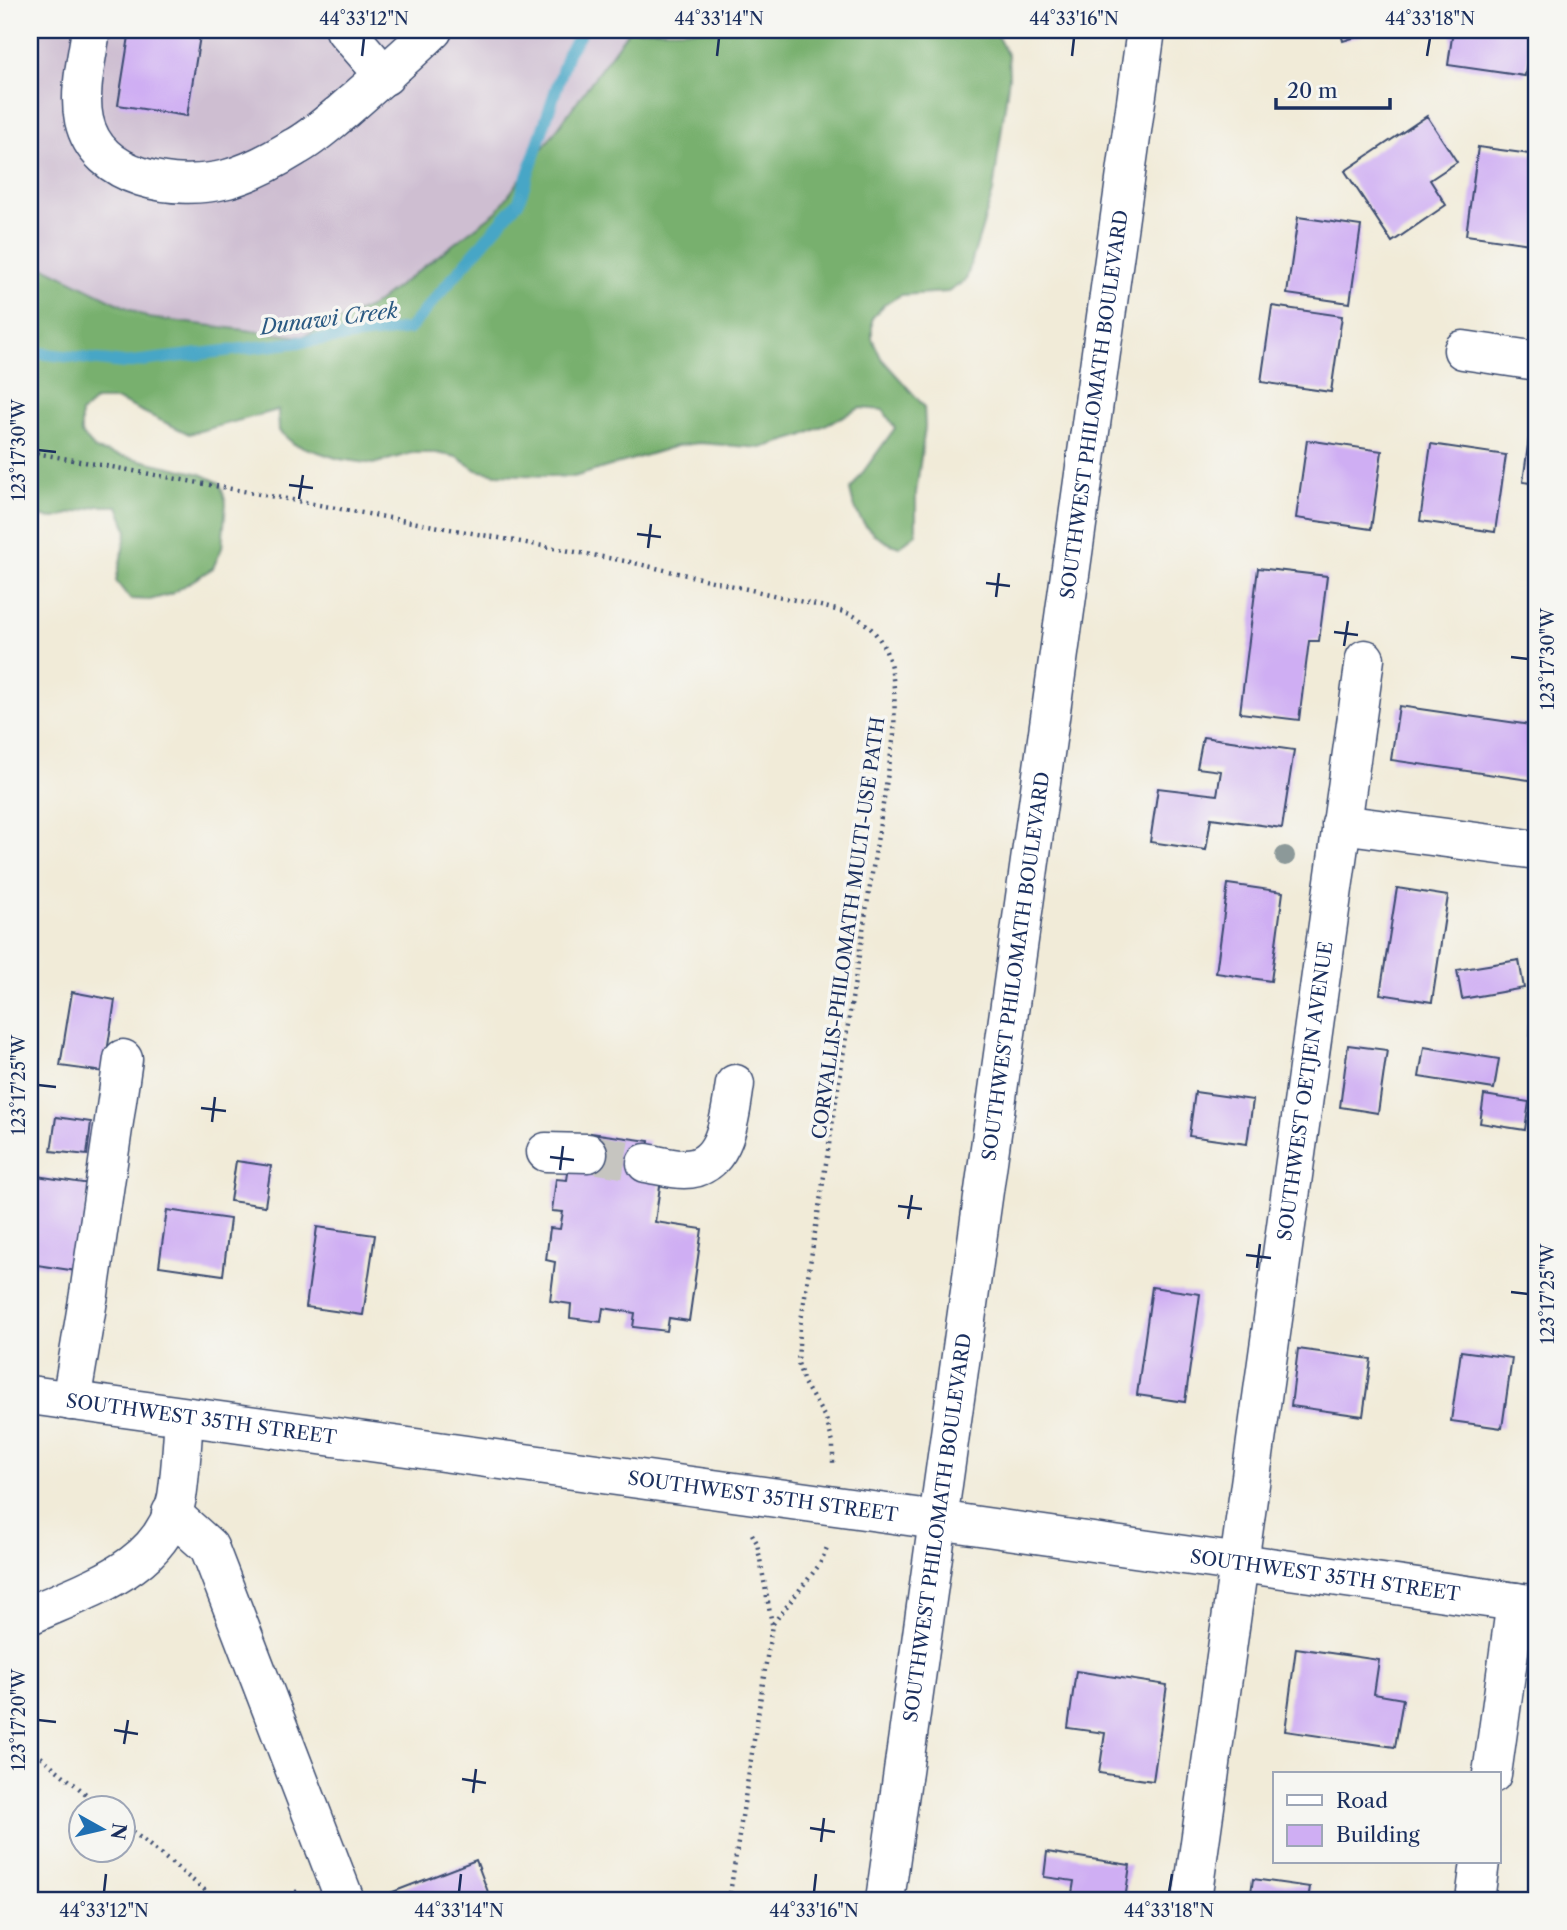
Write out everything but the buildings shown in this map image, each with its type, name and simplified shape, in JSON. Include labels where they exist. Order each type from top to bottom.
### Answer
[{"type":"main road","points":[[91,30],[84,91],[84,122],[97,149],[111,164],[135,176],[192,183],[227,179],[298,146],[385,76],[433,30]]},
{"type":"main road","points":[[345,30],[385,76]]},
{"type":"main road","name":"SOUTHWEST PHILOMATH BOULEVARD","points":[[885,1900],[1146,30]]},
{"type":"main road","points":[[1463,350],[1537,361]]},
{"type":"main road","name":"SOUTHWEST OETJEN AVENUE","points":[[1192,1900],[1365,659]]},
{"type":"main road","points":[[1341,824],[1537,850]]},
{"type":"main road","points":[[71,1401],[123,1059]]},
{"type":"main road","points":[[646,1163],[686,1169],[712,1157],[727,1132],[735,1084]]},
{"type":"main road","points":[[546,1152],[588,1153]]},
{"type":"main road","name":"SOUTHWEST 35TH STREET","points":[[30,1395],[1526,1603]]},
{"type":"main road","points":[[30,1615],[126,1572],[162,1535],[176,1499],[184,1416]]},
{"type":"main road","points":[[170,1513],[209,1547],[345,1900]]},
{"type":"main road","points":[[1492,1772],[1526,1603]]},
{"type":"main road","points":[[1475,1900],[1480,1864]]},
{"type":"path","name":"CORVALLIS-PHILOMATH MULTI-USE PATH","points":[[30,452],[630,562],[825,607],[856,617],[875,634],[888,651],[895,684],[894,735],[800,1327],[799,1363],[804,1382],[826,1419],[833,1443],[830,1542],[820,1563],[772,1625],[729,1900]]},
{"type":"path","points":[[751,1531],[757,1543],[772,1625]]},
{"type":"path","points":[[30,1748],[86,1794]]},
{"type":"path","points":[[136,1834],[217,1900]]},
{"type":"shaded area","points":[[30,30],[629,30],[497,211],[372,306],[302,337],[148,318],[30,260]]},
{"type":"green space","points":[[629,30],[994,30],[1008,56],[1009,77],[993,192],[966,280],[948,292],[901,295],[885,304],[872,318],[872,338],[881,358],[924,406],[925,427],[916,493],[916,534],[899,547],[889,543],[866,526],[856,510],[850,490],[895,428],[883,410],[860,408],[802,436],[761,448],[699,443],[677,446],[574,477],[496,474],[476,470],[457,457],[436,453],[412,453],[373,464],[339,459],[294,444],[279,431],[278,410],[189,434],[118,400],[96,400],[81,413],[81,433],[96,450],[201,474],[220,483],[226,503],[222,548],[213,568],[171,594],[150,600],[130,599],[116,581],[127,530],[118,506],[98,506],[55,518],[30,516],[30,260],[148,318],[302,337],[372,306],[497,211]]},
{"type":"waterway","name":"Dunawi Creek","points":[[30,352],[124,363],[409,329],[519,201],[568,53],[583,30]]},
{"type":"tunnel","points":[[588,1153],[646,1163]]}]
